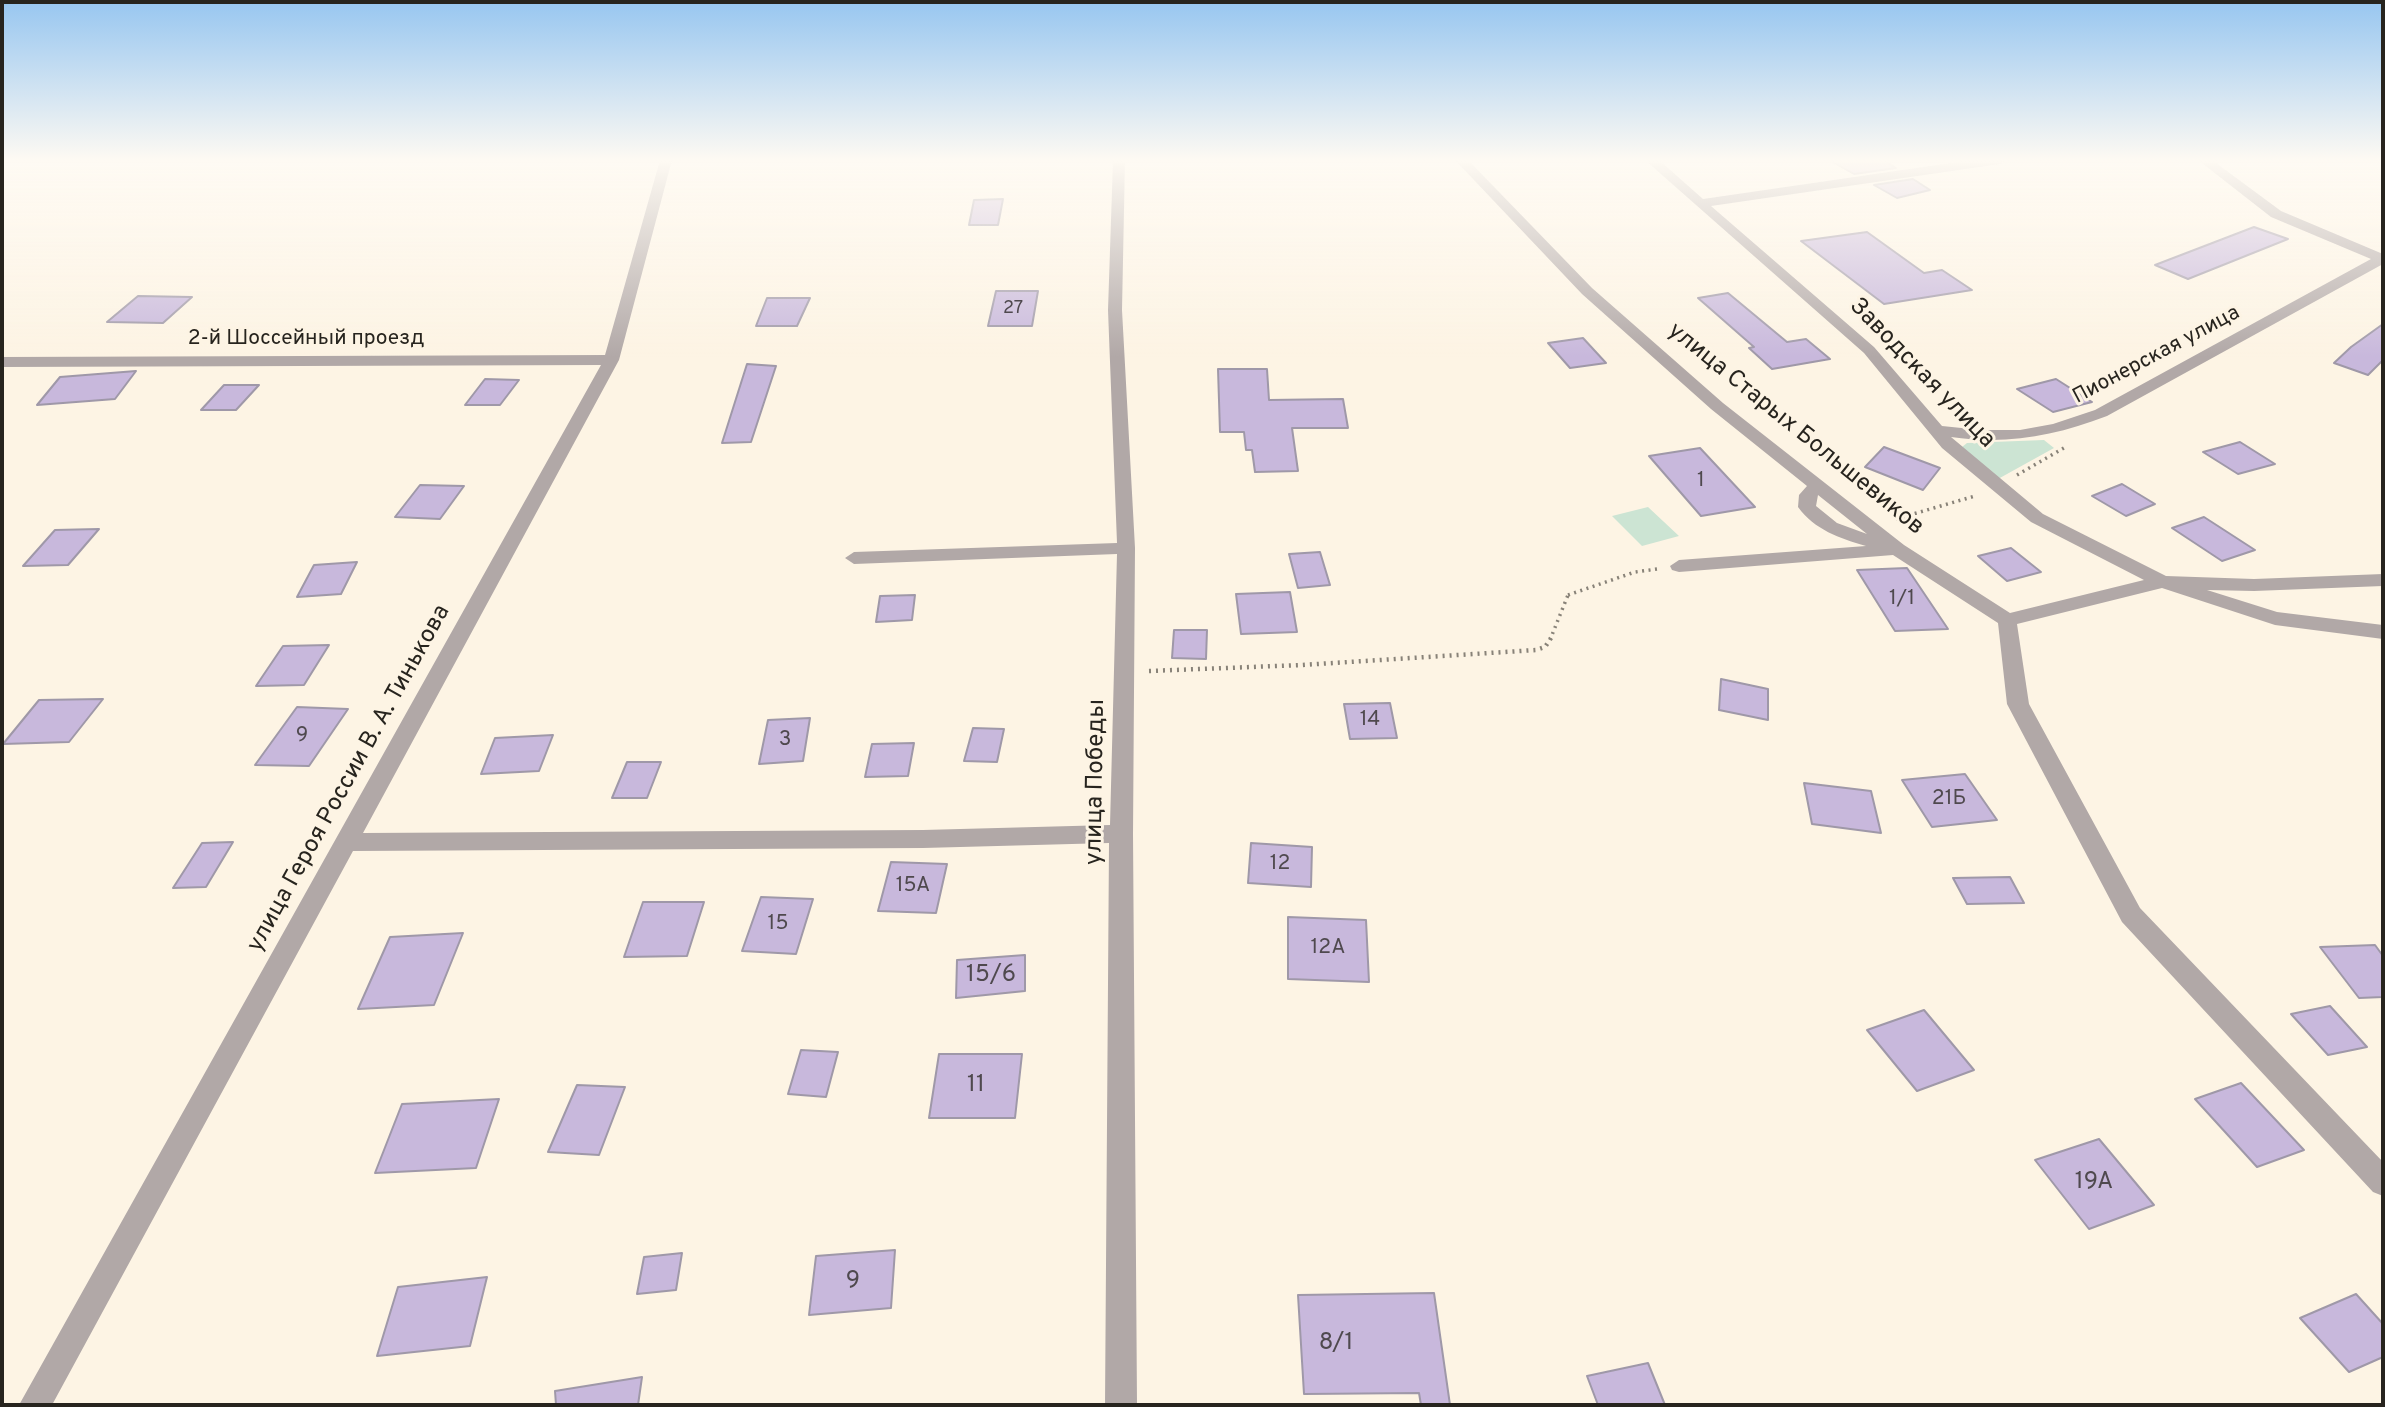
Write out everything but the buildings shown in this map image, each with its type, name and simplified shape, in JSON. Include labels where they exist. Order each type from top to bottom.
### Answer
[{"type":"street","name":"улица Героя России В. А. Тинькова","points":[[35,1405],[611,360],[648,226]]},
{"type":"street","name":"улица Победы","points":[[1117,226],[1115,310],[1126,548],[1121,834],[1121,1405]]},
{"type":"street","name":"улица Старых Большевиков","points":[[1524,226],[1587,291],[1717,406],[1816,487],[1897,549],[2007,620]]},
{"type":"street","name":"Заводская улица","points":[[1728,226],[1869,350],[1935,429],[2036,518],[2164,582],[2275,618],[2383,632]]},
{"type":"street","points":[[2304,226],[2383,259]]},
{"type":"street","name":"Пионерская улица","points":[[1935,429],[2017,437],[2051,431],[2086,419],[2383,259]]},
{"type":"street","name":"2-й Шоссейный проезд","points":[[2,362],[611,360]]},
{"type":"street","points":[[1816,487],[1808,495],[1807,507],[1824,525],[1850,536],[1897,549]]},
{"type":"street","points":[[854,558],[1126,548]]},
{"type":"street","points":[[1679,566],[1897,549]]},
{"type":"street","points":[[2383,580],[2349,584],[2254,585],[2164,582],[2007,620],[2018,704],[2131,915],[2383,1182]]},
{"type":"street","points":[[345,842],[923,839],[1121,834]]},
{"type":"path","points":[[1868,526],[2000,488],[2073,443],[2080,437],[2086,419]]},
{"type":"path","points":[[1125,672],[1302,665],[1536,650],[1545,647],[1550,641],[1567,595],[1635,572]]},
{"type":"green space","points":[[2044,440],[2054,448],[1998,479],[1962,447],[1967,443]]},
{"type":"green space","points":[[1648,507],[1679,536],[1642,546],[1612,516]]}]
